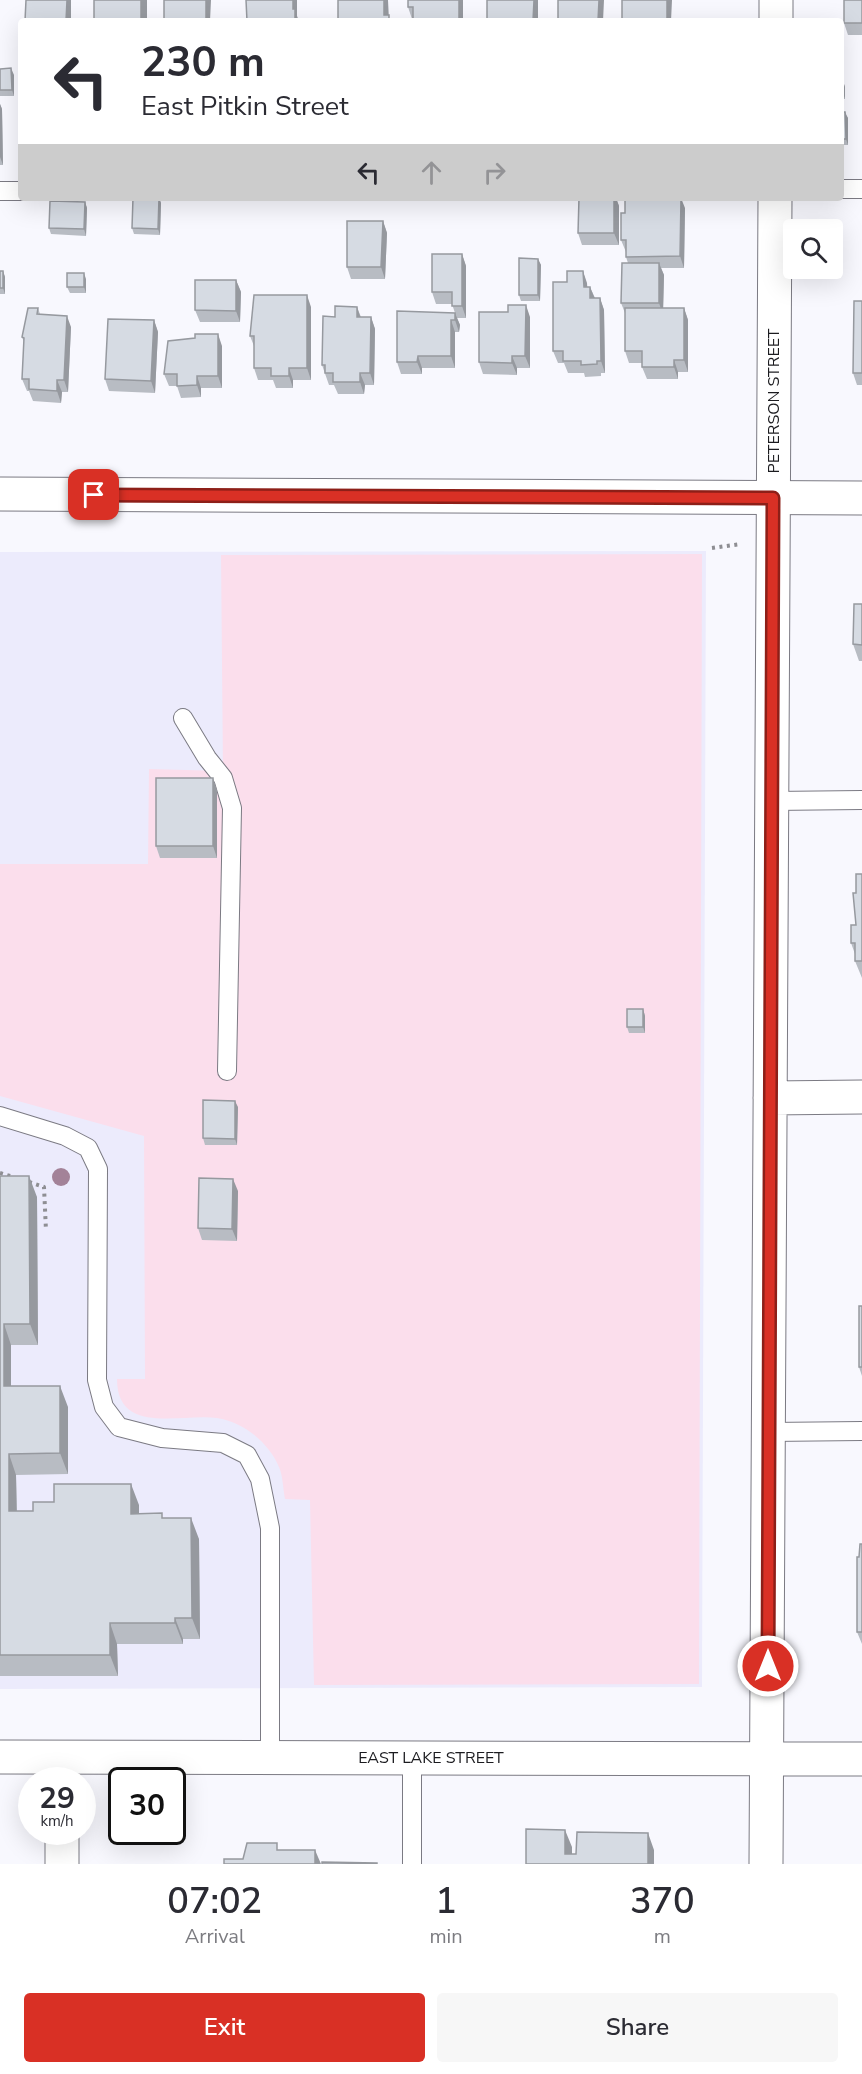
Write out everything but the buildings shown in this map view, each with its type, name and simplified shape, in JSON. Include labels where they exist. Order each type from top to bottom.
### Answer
[{"type":"street","points":[[776,0],[776,18]]},
{"type":"street","name":"PETERSON STREET","points":[[766,1864],[775,201]]},
{"type":"street","points":[[0,494],[862,498]]},
{"type":"street","points":[[770,1098],[862,1097]]},
{"type":"street","name":"EAST LAKE STREET","points":[[0,1757],[52,1767]]},
{"type":"street","name":"EAST LAKE STREET","points":[[96,1767],[270,1758],[862,1759]]},
{"type":"street","points":[[62,1845],[62,1864]]},
{"type":"lane","points":[[844,189],[862,189]]},
{"type":"lane","points":[[0,191],[18,191]]},
{"type":"lane","points":[[183,718],[207,758],[223,777],[232,808],[227,1071]]},
{"type":"lane","points":[[772,801],[862,800]]},
{"type":"lane","points":[[0,1116],[65,1136],[88,1148],[98,1169],[98,1380],[104,1407],[119,1427],[162,1438],[223,1443],[246,1455],[260,1479],[270,1528],[270,1758]]},
{"type":"lane","points":[[769,1432],[862,1431]]},
{"type":"lane","points":[[412,1758],[412,1864]]},
{"type":"path","points":[[0,1173],[44,1186],[46,1231]]},
{"type":"shaded area","points":[[706,551],[702,1687],[0,1689],[0,552]]},
{"type":"shaded area","points":[[702,554],[699,1684],[314,1685],[310,1500],[285,1499],[281,1474],[275,1458],[262,1442],[237,1424],[217,1418],[154,1418],[139,1415],[128,1408],[120,1397],[117,1379],[145,1379],[144,1136],[0,1096],[0,864],[148,864],[149,769],[223,771],[221,555]]},
{"type":"route","points":[[94,495],[773,498],[768,1666]]}]
